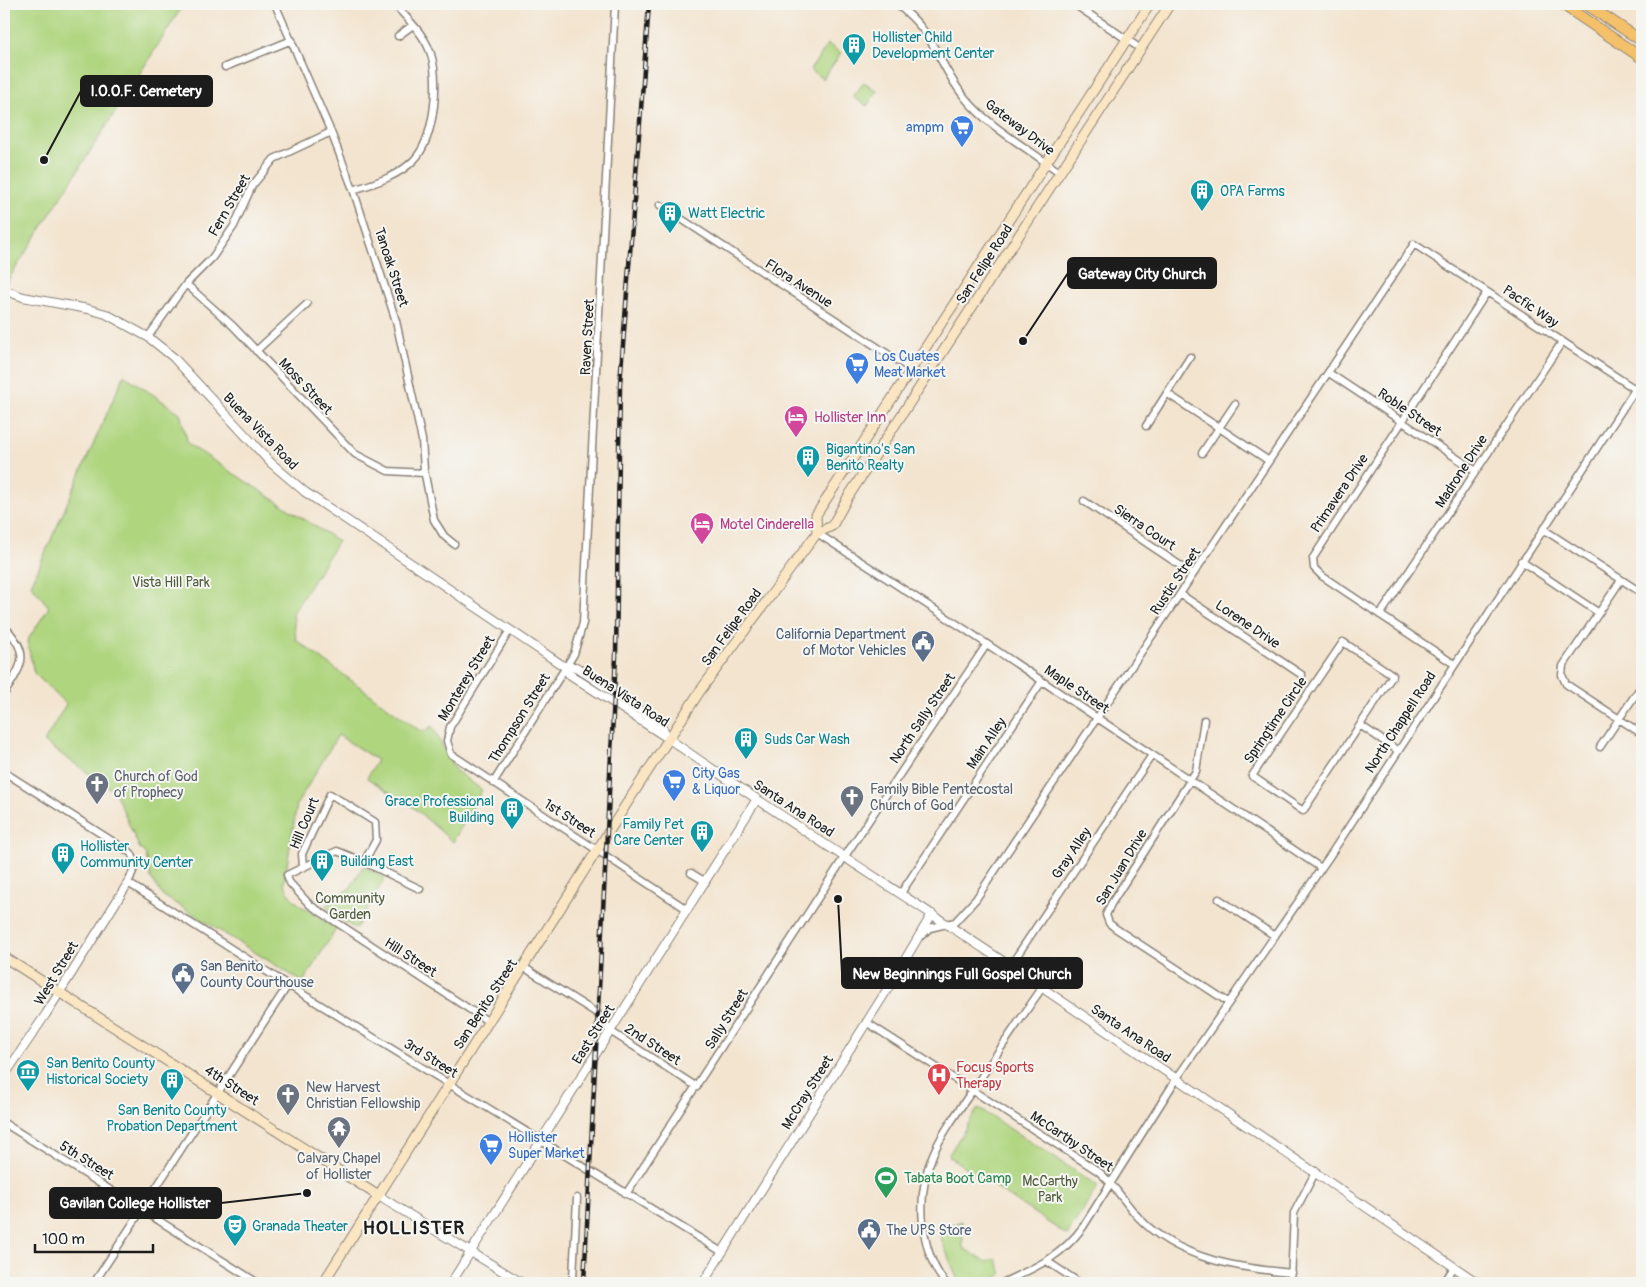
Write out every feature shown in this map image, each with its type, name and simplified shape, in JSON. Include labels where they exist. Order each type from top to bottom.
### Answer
[{"type":"main road","name":"San Felipe Road","points":[[817,533],[816,514],[909,369],[1150,4]]},
{"type":"main road","name":"San Felipe Road","points":[[669,739],[700,691],[817,533],[832,526],[1170,4]]},
{"type":"main road","points":[[1562,4],[1642,58]]},
{"type":"main road","points":[[1586,4],[1642,41]]},
{"type":"main road","name":"San Benito Street","points":[[323,1283],[377,1195],[415,1140],[669,739]]},
{"type":"main road","name":"4th Street","points":[[4,957],[59,994],[219,1093],[377,1195]]},
{"type":"street","name":"Tanoak Street","points":[[275,4],[331,132],[353,190],[396,321],[422,440],[424,473],[434,520],[444,536],[454,544]]},
{"type":"street","points":[[353,190],[390,178],[415,159],[432,123],[436,88],[430,49],[413,25],[394,4]]},
{"type":"street","name":"Raven Street","points":[[565,667],[574,654],[583,623],[615,4]]},
{"type":"street","name":"Gateway Drive","points":[[896,4],[913,16],[929,36],[955,85],[966,100],[988,121],[1046,161],[1060,173]]},
{"type":"street","points":[[1074,4],[1141,49]]},
{"type":"street","points":[[398,36],[413,25]]},
{"type":"street","points":[[225,67],[292,40]]},
{"type":"street","name":"Fern Street","points":[[148,337],[186,284],[212,258],[234,226],[252,186],[274,159],[331,132]]},
{"type":"street","name":"Flora Avenue","points":[[660,205],[926,379]]},
{"type":"street","name":"Pacfic Way","points":[[1414,244],[1635,389]]},
{"type":"street","name":"Rustic Street","points":[[948,925],[962,916],[976,899],[1099,718],[1414,244]]},
{"type":"street","name":"Moss Street","points":[[186,284],[233,326],[355,454],[388,471],[424,473]]},
{"type":"street","name":"Primavera Drive","points":[[1454,664],[1317,572],[1313,564],[1313,558],[1487,292]]},
{"type":"street","name":"Buena Vista Road","points":[[4,293],[97,312],[125,323],[148,337],[173,357],[271,463],[305,492],[565,667],[569,674],[669,739]]},
{"type":"street","points":[[256,351],[307,304]]},
{"type":"street","name":"Madrone Drive","points":[[1380,615],[1562,342]]},
{"type":"street","points":[[1146,426],[1190,357]]},
{"type":"street","name":"Roble Street","points":[[1329,373],[1476,471]]},
{"type":"street","name":"North Chappell Road","points":[[1002,1283],[1048,1262],[1073,1241],[1177,1078],[1321,868],[1642,379]]},
{"type":"street","points":[[1168,394],[1269,461]]},
{"type":"street","points":[[1202,453],[1235,404]]},
{"type":"street","name":"Sierra Court","points":[[1084,501],[1193,574]]},
{"type":"street","points":[[1543,529],[1642,593]]},
{"type":"street","name":"Maple Street","points":[[817,533],[1099,718],[1321,868]]},
{"type":"street","points":[[1521,561],[1599,613]]},
{"type":"street","points":[[1619,583],[1563,666],[1562,675],[1566,684],[1642,734]]},
{"type":"street","name":"Lorene Drive","points":[[1180,594],[1302,675]]},
{"type":"street","points":[[4,626],[17,642],[23,660],[19,671],[4,694]]},
{"type":"street","name":"Monterey Street","points":[[447,741],[454,718],[510,630]]},
{"type":"street","name":"Springtime Circle","points":[[1343,642],[1393,675],[1360,725],[1304,811],[1252,776],[1343,642]]},
{"type":"street","name":"North Sally Street","points":[[845,856],[987,644]]},
{"type":"street","name":"Thompson Street","points":[[493,783],[565,667]]},
{"type":"street","name":"Main Alley","points":[[901,894],[1042,681]]},
{"type":"street","points":[[1600,747],[1642,685]]},
{"type":"street","points":[[1190,781],[1198,762],[1200,734],[1204,720]]},
{"type":"street","points":[[1360,725],[1397,750]]},
{"type":"street","name":"Santa Ana Road","points":[[669,739],[1316,1171],[1478,1283]]},
{"type":"street","name":"1st Street","points":[[447,741],[451,754],[455,759],[688,910]]},
{"type":"street","name":"Gray Alley","points":[[1010,966],[1152,755]]},
{"type":"street","points":[[4,772],[131,853],[136,864],[128,883]]},
{"type":"street","name":"San Juan Drive","points":[[1190,781],[1111,904],[1106,919],[1115,928],[1228,1002]]},
{"type":"street","name":"Hill Court","points":[[303,867],[302,854],[330,794],[375,822],[376,840],[364,862]]},
{"type":"street","name":"East Street","points":[[451,1283],[758,799]]},
{"type":"street","name":"Hill Court","points":[[287,875],[337,851],[420,889]]},
{"type":"street","name":"Sally Street","points":[[626,1194],[845,856]]},
{"type":"street","points":[[691,873],[706,882]]},
{"type":"street","name":"Hill Street","points":[[287,875],[289,882],[310,905],[489,1022]]},
{"type":"street","name":"3rd Street","points":[[128,883],[288,985],[722,1252]]},
{"type":"street","name":"West Street","points":[[4,1076],[59,994],[128,883]]},
{"type":"street","points":[[1220,899],[1274,936]]},
{"type":"street","name":"McCray Street","points":[[703,1283],[932,914]]},
{"type":"street","points":[[917,940],[930,928],[948,925]]},
{"type":"street","name":"2nd Street","points":[[525,968],[598,1014],[610,1031],[697,1087]]},
{"type":"street","points":[[94,1283],[288,985]]},
{"type":"street","points":[[945,1283],[928,1250],[923,1231],[921,1211],[924,1180],[935,1148],[1042,988]]},
{"type":"street","name":"McCarthy Street","points":[[866,1022],[1098,1171],[1112,1182],[1139,1218],[1183,1248],[1226,1264],[1292,1273]]},
{"type":"street","name":"5th Street","points":[[4,1123],[258,1283]]},
{"type":"street","points":[[1291,1283],[1294,1213],[1316,1171]]},
{"type":"street","name":"4th Street","points":[[377,1195],[522,1283]]},
{"type":"street","points":[[570,1283],[573,1278],[577,1198]]},
{"type":"street","points":[[1048,1262],[1080,1283]]},
{"type":"street","points":[[1444,1283],[1454,1267]]},
{"type":"green space","points":[[6,4],[184,4],[5,285],[4,7]]},
{"type":"green space","points":[[828,44],[841,53],[823,79],[810,70]]},
{"type":"green space","points":[[864,82],[877,91],[867,106],[853,97]]},
{"type":"green space","name":"Vista Hill Park","points":[[124,375],[180,413],[188,444],[338,541],[293,613],[296,640],[419,730],[425,731],[432,726],[455,770],[482,790],[453,842],[414,808],[367,778],[377,760],[338,735],[297,804],[284,883],[290,896],[300,905],[336,929],[303,982],[162,895],[151,878],[146,855],[139,847],[115,792],[44,742],[66,704],[34,673],[27,641],[49,607],[31,585]]},
{"type":"green space","name":"Community Garden","points":[[363,866],[385,878],[356,929],[331,913],[326,905],[351,887]]},
{"type":"green space","name":"McCarthy Park","points":[[978,1108],[1098,1186],[1067,1235],[948,1156]]},
{"type":"green space","points":[[962,1221],[963,1248],[987,1262],[996,1258],[1002,1274],[987,1283],[961,1283],[957,1278],[937,1229]]},
{"type":"railway","points":[[584,1283],[616,656],[620,384],[649,4]]},
{"type":"place","name":"Hollister Child Development Center","points":[[854,66]]},
{"type":"place","name":"ampm","points":[[962,148]]},
{"type":"place","name":"I.O.O.F. Cemetery","points":[[44,160]]},
{"type":"place","name":"OPA Farms","points":[[1202,212]]},
{"type":"place","name":"Watt Electric","points":[[670,234]]},
{"type":"place","name":"Gateway City Church","points":[[1023,341]]},
{"type":"place","name":"Los Cuates Meat Market","points":[[857,385]]},
{"type":"place","name":"Hollister Inn","points":[[796,438]]},
{"type":"place","name":"Bigantino's San Benito Realty","points":[[808,478]]},
{"type":"place","name":"Motel Cinderella","points":[[702,545]]},
{"type":"place","name":"California Department of Motor Vehicles","points":[[923,663]]},
{"type":"place","name":"Suds Car Wash","points":[[746,760]]},
{"type":"place","name":"City Gas & Liquor","points":[[674,802]]},
{"type":"place","name":"Church of God of Prophecy","points":[[97,805]]},
{"type":"place","name":"Family Bible Pentecostal Church of God","points":[[852,818]]},
{"type":"place","name":"Grace Professional Building","points":[[512,830]]},
{"type":"place","name":"Family Pet Care Center","points":[[702,853]]},
{"type":"place","name":"Hollister Community Center","points":[[63,875]]},
{"type":"place","name":"Building East","points":[[322,882]]},
{"type":"place","name":"New Beginnings Full Gospel Church","points":[[838,899]]},
{"type":"place","name":"San Benito County Courthouse","points":[[183,995]]},
{"type":"place","name":"San Benito County Historical Society","points":[[28,1092]]},
{"type":"place","name":"Focus Sports Therapy","points":[[939,1096]]},
{"type":"place","name":"San Benito County Probation Department","points":[[172,1101]]},
{"type":"place","name":"New Harvest Christian Fellowship","points":[[288,1116]]},
{"type":"place","name":"Calvary Chapel of Hollister","points":[[339,1149]]},
{"type":"place","name":"Hollister Super Market","points":[[491,1166]]},
{"type":"place","name":"Gavilan College Hollister","points":[[307,1193]]},
{"type":"place","name":"Tabata Boot Camp","points":[[886,1199]]},
{"type":"place","name":"Granada Theater","points":[[235,1247]]},
{"type":"place","name":"The UPS Store","points":[[869,1251]]},
{"type":"district","name":"HOLLISTER","points":[[414,1227]]}]
